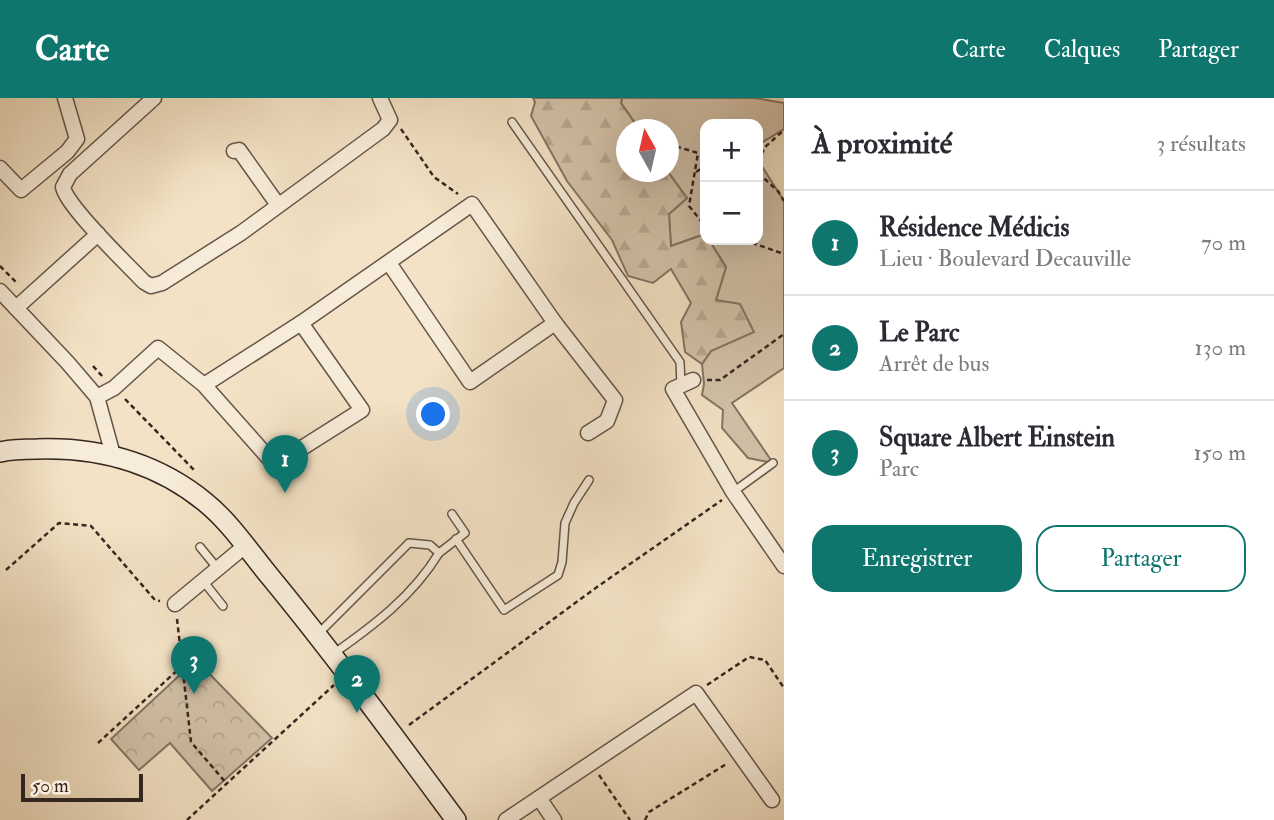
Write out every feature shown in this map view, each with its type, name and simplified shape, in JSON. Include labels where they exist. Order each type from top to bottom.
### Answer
[{"type":"street","points":[[0,168],[21,190],[67,152],[77,139],[65,98]]},
{"type":"street","points":[[154,98],[64,182],[65,196],[144,282],[151,286],[162,284],[187,265],[241,233],[383,129],[390,120],[380,98]]},
{"type":"street","points":[[234,151],[239,150],[278,205]]},
{"type":"street","points":[[204,385],[301,323],[472,204],[555,323],[615,400],[607,421],[588,433]]},
{"type":"street","points":[[16,308],[99,234]]},
{"type":"street","points":[[389,263],[470,382],[555,323]]},
{"type":"street","points":[[0,291],[97,397],[113,455]]},
{"type":"street","points":[[97,397],[114,388],[158,348],[204,385],[275,465],[362,410],[301,323]]},
{"type":"street","points":[[682,384],[733,492],[784,566]]},
{"type":"street","points":[[0,452],[60,448],[113,455],[145,466],[173,480],[207,504],[318,634],[456,820]]},
{"type":"street","points":[[175,604],[245,546]]},
{"type":"street","points":[[506,820],[696,693],[772,800]]},
{"type":"street","points":[[539,798],[554,820]]},
{"type":"lane","points":[[512,122],[680,362],[682,384]]},
{"type":"lane","points":[[733,492],[773,463]]},
{"type":"lane","points":[[456,540],[504,610],[558,575],[562,562],[565,523],[589,480]]},
{"type":"lane","points":[[332,654],[372,627],[428,572],[439,553],[465,533],[452,514]]},
{"type":"lane","points":[[318,634],[409,543],[430,545],[439,553]]},
{"type":"lane","points":[[200,547],[218,569]]},
{"type":"lane","points":[[204,582],[223,606]]},
{"type":"path","points":[[390,120],[402,129],[434,177],[472,204]]},
{"type":"path","points":[[763,152],[784,130]]},
{"type":"path","points":[[679,147],[698,153],[689,206],[700,220]]},
{"type":"path","points":[[695,173],[700,170]]},
{"type":"path","points":[[763,178],[778,191],[784,201]]},
{"type":"path","points":[[778,191],[782,188],[784,191]]},
{"type":"path","points":[[758,245],[784,254]]},
{"type":"path","points":[[682,384],[720,380],[784,334]]},
{"type":"path","points":[[394,735],[733,492]]},
{"type":"path","points":[[6,570],[59,523],[91,526],[155,600],[175,604],[191,742],[227,783]]},
{"type":"path","points":[[696,693],[749,657],[765,660],[784,688]]},
{"type":"path","points":[[98,743],[182,666]]},
{"type":"path","points":[[187,820],[346,674]]},
{"type":"path","points":[[645,820],[649,812],[740,755]]},
{"type":"path","points":[[591,763],[630,820]]},
{"type":"green space","points":[[533,98],[622,98],[621,103],[632,119],[616,119],[616,182],[675,182],[687,198],[669,214],[671,246],[700,236],[700,245],[712,245],[726,267],[716,300],[740,304],[754,332],[711,351],[702,364],[685,352],[681,322],[691,303],[671,269],[653,283],[628,276],[612,240],[567,181],[531,116],[535,102]]},
{"type":"green space","points":[[622,98],[755,98],[784,103],[784,129],[763,142],[763,119],[700,119],[700,236],[671,246],[669,214],[687,198],[675,182],[679,182],[679,119],[632,119],[621,103]]},
{"type":"green space","points":[[763,168],[784,201],[784,368],[732,403],[773,463],[748,458],[722,428],[723,410],[702,395],[702,364],[711,351],[716,300],[726,267],[712,245],[763,245]]},
{"type":"green space","points":[[196,660],[272,738],[212,791],[170,743],[139,770],[111,739]]},
{"type":"place","name":"Résidence Médicis","points":[[285,493]]},
{"type":"place","name":"Square Albert Einstein","points":[[194,694]]},
{"type":"place","name":"Le Parc","points":[[357,713]]}]
